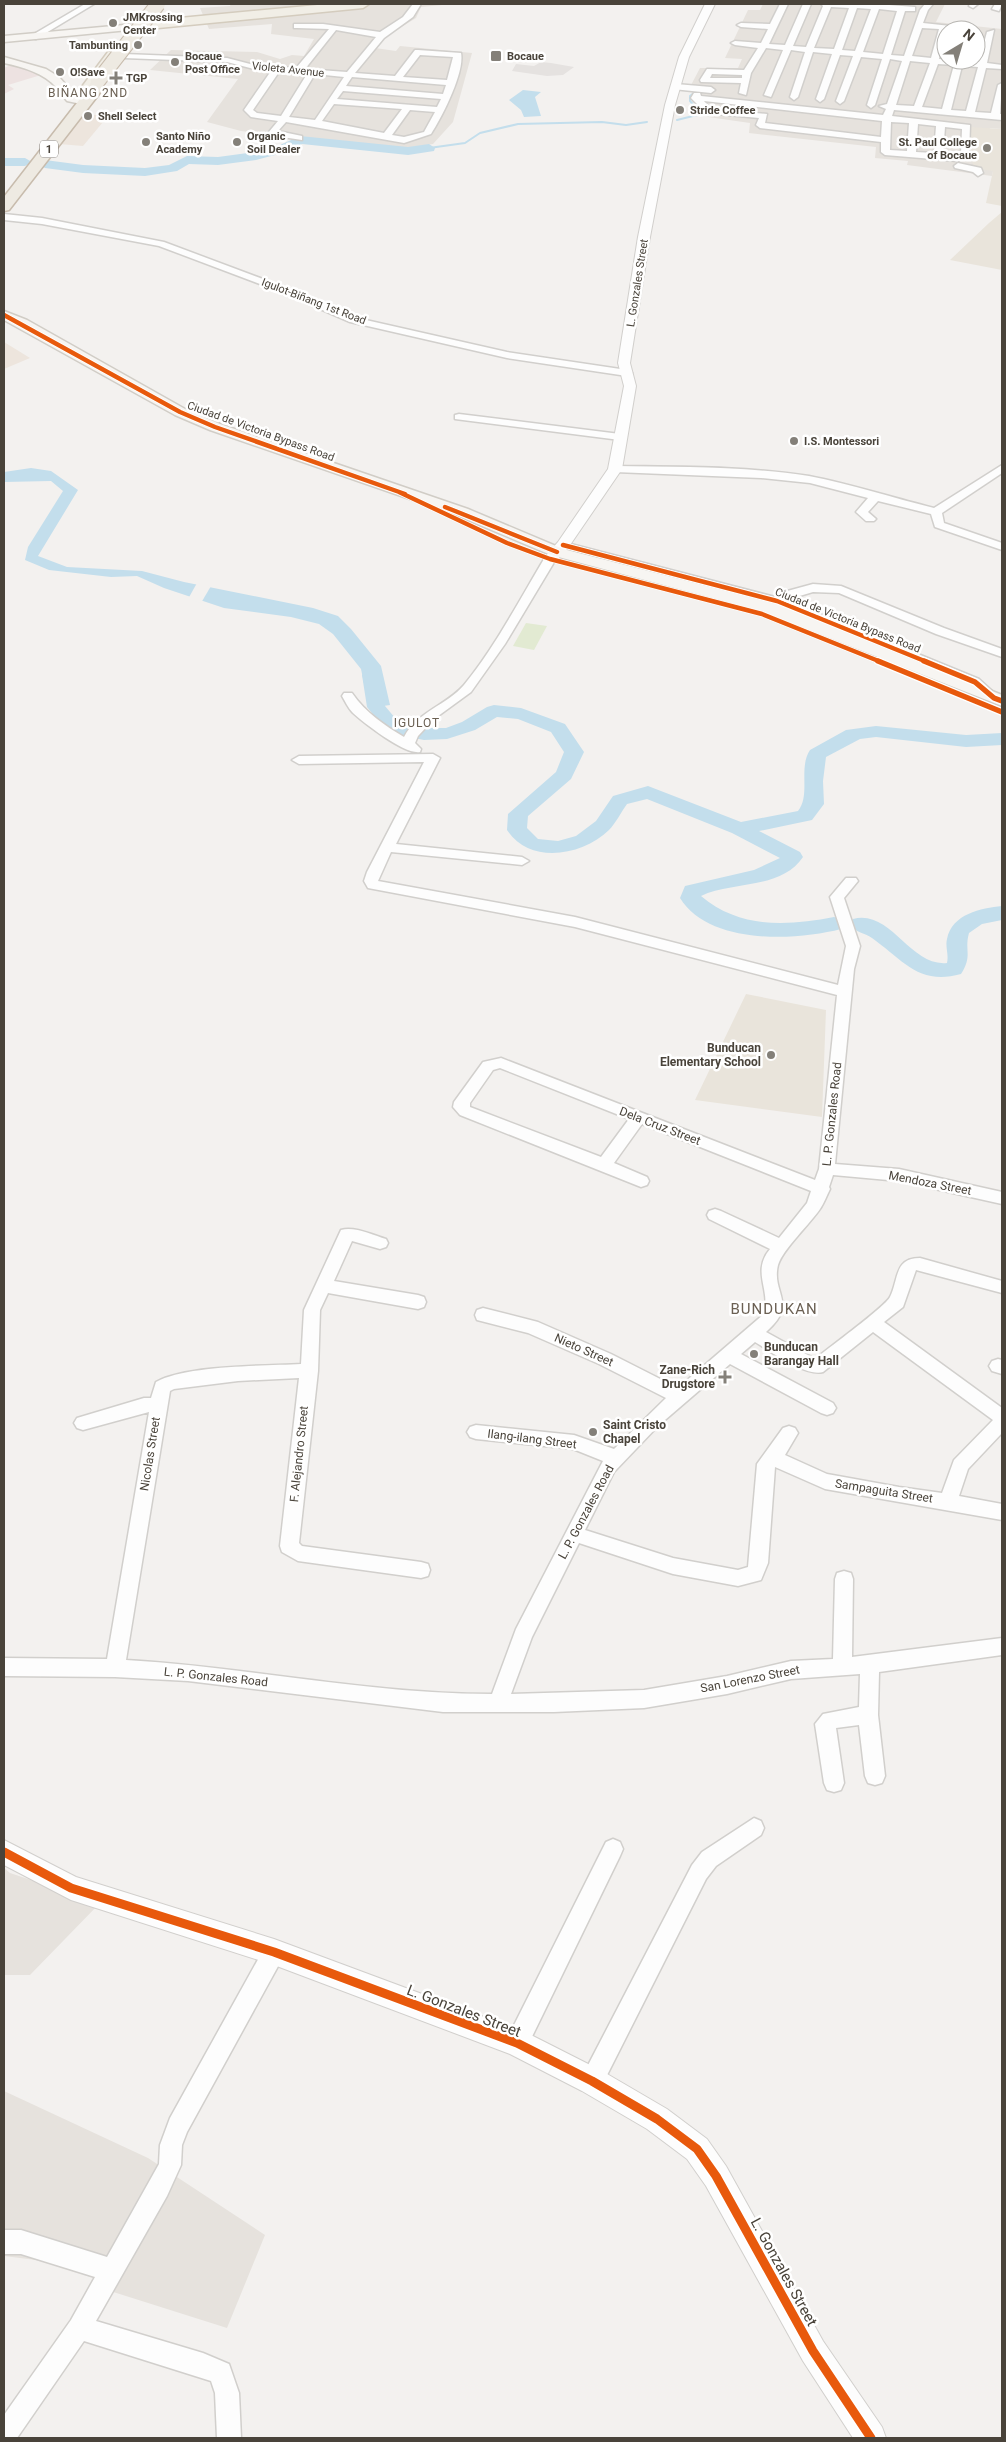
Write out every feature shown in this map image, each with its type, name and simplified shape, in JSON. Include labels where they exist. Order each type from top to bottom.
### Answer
[{"type":"highway","name":"1","points":[[4,194],[88,93],[158,4]]},
{"type":"highway","name":"1","points":[[4,207],[88,93]]},
{"type":"main road","name":"1","points":[[88,93],[124,56],[152,4]]},
{"type":"main road","name":"1","points":[[88,93],[91,81],[141,26],[164,4]]},
{"type":"main road","points":[[4,39],[363,4]]},
{"type":"main road","points":[[4,60],[23,64],[48,75],[62,86],[69,96],[88,93]]},
{"type":"main road","name":"Ciudad de Victoria Bypass Road","points":[[4,315],[180,412],[215,427],[399,492],[507,543],[556,552],[767,607],[999,704]]},
{"type":"main road","name":"Ciudad de Victoria Bypass Road","points":[[4,321],[42,335]]},
{"type":"street","points":[[317,123],[350,75],[382,35],[410,18],[416,4]]},
{"type":"street","name":"L. Gonzales Street","points":[[556,552],[615,469],[630,386],[624,363],[644,237],[670,105],[684,57],[710,4]]},
{"type":"street","points":[[745,77],[764,45],[775,19],[784,4]]},
{"type":"street","points":[[777,96],[790,47],[807,4]]},
{"type":"street","points":[[777,96],[810,48],[826,4],[902,8],[927,7],[919,25],[892,107],[881,128],[885,140],[885,152],[938,155],[978,170],[978,173]]},
{"type":"street","points":[[777,96],[838,51],[854,5]]},
{"type":"street","points":[[74,6],[87,6]]},
{"type":"street","points":[[33,36],[87,6]]},
{"type":"street","points":[[695,98],[704,80],[745,77],[777,96],[844,102],[876,6]]},
{"type":"street","points":[[902,8],[887,56],[867,104],[998,117],[1002,85]]},
{"type":"street","points":[[745,17],[775,19]]},
{"type":"street","points":[[919,25],[936,27]]},
{"type":"street","points":[[297,26],[334,28],[382,35]]},
{"type":"street","points":[[299,70],[334,28]]},
{"type":"street","points":[[741,30],[772,28]]},
{"type":"street","points":[[741,30],[768,36]]},
{"type":"street","points":[[986,39],[987,32],[1002,33]]},
{"type":"street","points":[[735,43],[936,60],[917,109]]},
{"type":"street","points":[[277,68],[248,110],[254,115],[364,128],[386,137],[404,140],[427,134],[442,110],[452,83],[458,54],[418,52],[397,79]]},
{"type":"street","points":[[730,52],[759,54]]},
{"type":"street","name":"Violeta Avenue","points":[[124,56],[228,60],[254,67],[452,83]]},
{"type":"street","points":[[986,65],[1002,67]]},
{"type":"street","points":[[946,112],[956,70]]},
{"type":"street","points":[[970,114],[981,70]]},
{"type":"street","points":[[299,138],[273,135],[313,72]]},
{"type":"street","points":[[676,87],[717,90]]},
{"type":"street","points":[[341,88],[447,97]]},
{"type":"street","points":[[695,98],[709,111],[783,118]]},
{"type":"street","points":[[695,98],[967,127],[965,156],[958,162],[926,161],[928,154]]},
{"type":"street","points":[[332,101],[377,108],[442,110]]},
{"type":"street","points":[[386,137],[407,108]]},
{"type":"street","points":[[764,116],[760,126],[885,140]]},
{"type":"street","points":[[911,153],[914,121]]},
{"type":"street","points":[[938,155],[941,124]]},
{"type":"street","name":"Igulot-Biñang 1st Road","points":[[4,217],[42,221],[161,244],[284,290],[354,320],[508,355],[627,373]]},
{"type":"street","points":[[459,417],[620,437]]},
{"type":"street","points":[[615,469],[735,471],[810,480],[936,512],[1002,468]]},
{"type":"street","points":[[870,519],[862,512],[876,497]]},
{"type":"street","points":[[936,512],[939,525],[1002,547]]},
{"type":"street","points":[[433,758],[429,754],[411,748],[410,740],[421,724],[467,689],[499,644],[556,552]]},
{"type":"street","name":"Ciudad de Victoria Bypass Road","points":[[556,552],[777,601],[976,682],[999,704]]},
{"type":"street","points":[[777,601],[784,596],[813,588],[841,590],[940,632],[1002,653]]},
{"type":"street","points":[[348,696],[356,709],[392,738],[410,740]]},
{"type":"street","points":[[299,760],[433,758]]},
{"type":"street","points":[[433,758],[374,872],[370,881],[373,885],[575,922],[844,992]]},
{"type":"street","points":[[387,847],[522,861]]},
{"type":"street","name":"L. P. Gonzales Road","points":[[4,1667],[115,1668],[188,1672],[443,1703],[498,1703],[523,1636],[604,1475],[616,1458],[679,1398],[771,1318],[775,1302],[768,1275],[769,1266],[814,1205],[822,1189],[827,1169],[844,992],[853,946],[837,897],[851,881]]},
{"type":"street","name":"Dela Cruz Street","points":[[604,1166],[463,1109],[462,1102],[491,1064],[498,1062],[822,1189]]},
{"type":"street","points":[[638,1118],[604,1166],[640,1181]]},
{"type":"street","name":"Mendoza Street","points":[[827,1169],[899,1175],[1002,1198]]},
{"type":"street","points":[[715,1215],[782,1246]]},
{"type":"street","name":"F. Alejandro Street","points":[[380,1243],[346,1234],[312,1310],[309,1371],[289,1546],[298,1553],[421,1570]]},
{"type":"street","points":[[754,1333],[806,1363],[817,1366],[897,1302],[908,1268],[912,1264],[920,1264],[1002,1287]]},
{"type":"street","points":[[323,1286],[418,1302]]},
{"type":"street","name":"Nieto Street","points":[[483,1315],[532,1326],[605,1359],[679,1398]]},
{"type":"street","points":[[872,1322],[1002,1417]]},
{"type":"street","points":[[729,1355],[827,1408]]},
{"type":"street","name":"Nicolas Street","points":[[115,1668],[162,1387],[171,1382],[238,1374],[309,1371]]},
{"type":"street","points":[[83,1423],[144,1405],[158,1405]]},
{"type":"street","points":[[948,1501],[960,1465],[1002,1422]]},
{"type":"street","name":"Ilang-ilang Street","points":[[476,1432],[574,1442],[616,1458]]},
{"type":"street","points":[[574,1534],[672,1566],[738,1578],[748,1577],[754,1574],[759,1563],[766,1464],[789,1433]]},
{"type":"street","name":"Sampaguita Street","points":[[772,1458],[825,1481],[899,1495],[948,1501],[1002,1512]]},
{"type":"street","points":[[842,1666],[844,1579]]},
{"type":"street","name":"San Lorenzo Street","points":[[498,1703],[644,1699],[726,1685],[791,1670],[870,1665],[1002,1646]]},
{"type":"street","points":[[870,1665],[868,1715],[875,1776]]},
{"type":"street","points":[[834,1783],[825,1724],[830,1720],[868,1715]]},
{"type":"street","points":[[592,2081],[699,1872],[709,1859],[754,1828]]},
{"type":"street","points":[[517,2043],[613,1850]]},
{"type":"street","name":"L. Gonzales Street","points":[[4,1852],[71,1888],[274,1952],[517,2043],[592,2081],[657,2119],[697,2150],[716,2176],[813,2350],[871,2438]]},
{"type":"street","points":[[4,2436],[79,2328],[159,2188],[170,2165],[172,2145],[178,2126],[238,2013],[274,1952]]},
{"type":"street","points":[[4,2242],[22,2242],[112,2270]]},
{"type":"street","points":[[79,2328],[203,2365],[220,2373],[227,2393],[229,2438]]},
{"type":"shaded area","points":[[231,4],[453,4],[421,7],[416,18],[382,39],[375,48],[396,51],[400,46],[472,53],[453,122],[433,144],[399,149],[241,131],[207,122],[238,79],[150,70],[171,50],[257,52],[280,59],[292,55],[304,56],[314,39],[271,34],[272,24],[209,29],[200,8],[230,6]]},
{"type":"shaded area","points":[[763,4],[854,4],[901,7],[903,4],[945,4],[936,20],[936,70],[986,70],[986,27],[1002,29],[1002,129],[990,128],[992,176],[907,165],[908,161],[875,158],[876,147],[749,133],[750,123],[701,116],[700,108],[692,101],[698,88],[690,87],[700,68],[738,68],[742,59],[725,58],[748,10],[760,10]]},
{"type":"shaded area","points":[[541,62],[574,67],[563,75],[547,76],[512,71],[516,64],[534,66]]},
{"type":"shaded area","points":[[13,64],[41,75],[8,85],[14,89],[4,94],[4,68]]},
{"type":"shaded area","points":[[84,114],[108,116],[83,146],[59,144]]},
{"type":"shaded area","name":"St. Paul College of Bocaue","points":[[970,127],[1002,129],[1002,206],[986,203],[993,171],[973,168]]},
{"type":"shaded area","points":[[1002,212],[1002,270],[950,260],[989,223]]},
{"type":"shaded area","points":[[4,342],[30,358],[4,369]]},
{"type":"shaded area","name":"Bunducan Elementary School","points":[[746,994],[826,1010],[822,1117],[695,1100]]},
{"type":"shaded area","points":[[4,1868],[10,1873],[100,1903],[30,1975],[4,1975]]},
{"type":"shaded area","points":[[4,2091],[148,2158],[265,2235],[227,2328],[107,2290],[92,2267],[4,2256]]},
{"type":"green space","points":[[526,623],[547,626],[534,650],[513,646]]},
{"type":"water","points":[[523,90],[541,92],[535,97],[541,116],[524,117],[521,110],[509,100]]},
{"type":"water","points":[[31,468],[51,471],[78,490],[38,556],[67,567],[142,571],[184,582],[313,608],[338,616],[381,666],[390,705],[369,708],[361,669],[333,634],[319,624],[291,617],[224,608],[164,588],[137,576],[111,577],[49,570],[25,560],[28,547],[63,491],[51,481],[4,482],[4,472]]},
{"type":"pier","points":[[197,583],[211,586],[201,603],[188,599]]},
{"type":"waterway","points":[[677,120],[697,115],[699,111],[690,101],[690,96],[695,92]]},
{"type":"waterway","points":[[429,148],[465,143],[480,133],[518,124],[602,122],[626,125],[647,122]]},
{"type":"waterway","points":[[45,164],[83,169],[145,172],[172,168],[187,160],[218,161],[256,156],[285,148],[300,140],[408,151],[429,148]]},
{"type":"waterway","points":[[4,162],[25,162]]},
{"type":"waterway","points":[[371,675],[376,707],[395,729],[424,734],[447,734],[468,726],[494,711],[521,714],[558,728],[574,752],[564,775],[518,814],[517,830],[532,844],[559,848],[583,840],[603,825],[620,800],[648,792],[739,829]]},
{"type":"waterway","points":[[739,829],[805,816],[814,804],[813,781],[817,754],[853,734],[876,731],[966,741],[1002,739]]},
{"type":"waterway","points":[[739,829],[793,857],[786,864],[762,875],[692,891],[690,898],[705,911],[721,920],[739,926],[758,929],[796,930],[834,924]]},
{"type":"waterway","points":[[860,924],[874,929],[896,945],[912,961],[937,971],[954,969],[959,956],[957,948],[959,932],[968,922],[982,916],[1002,913]]},
{"type":"cycle path","points":[[4,315],[22,323],[180,412],[215,427],[405,494]]},
{"type":"cycle path","points":[[399,492],[507,543],[550,559],[762,614],[1002,712]]},
{"type":"cycle path","points":[[445,507],[557,552]]},
{"type":"cycle path","points":[[563,545],[777,601],[975,682],[994,698],[1002,701]]},
{"type":"cycle path","points":[[4,1852],[71,1888],[274,1952],[517,2043],[592,2081],[657,2119],[697,2149],[716,2176],[813,2351],[871,2438]]},
{"type":"place","name":"JMKrossing Center","points":[[113,23]]},
{"type":"place","name":"Tambunting","points":[[138,45]]},
{"type":"place","name":"Bocaue","points":[[496,56]]},
{"type":"place","name":"Bocaue Post Office","points":[[175,62]]},
{"type":"place","name":"O!Save","points":[[60,72]]},
{"type":"place","name":"TGP","points":[[116,78]]},
{"type":"place","name":"Stride Coffee","points":[[680,110]]},
{"type":"place","name":"Shell Select","points":[[88,116]]},
{"type":"place","name":"Santo Niño Academy","points":[[146,142]]},
{"type":"place","name":"Organic Soil Dealer","points":[[237,142]]},
{"type":"place","name":"St. Paul College of Bocaue","points":[[987,148]]},
{"type":"place","name":"I.S. Montessori","points":[[794,441]]},
{"type":"place","name":"Bunducan Elementary School","points":[[771,1055]]},
{"type":"place","name":"Bunducan Barangay Hall","points":[[754,1354]]},
{"type":"place","name":"Zane-Rich Drugstore","points":[[725,1377]]},
{"type":"place","name":"Saint Cristo Chapel","points":[[593,1432]]},
{"type":"district","name":"BIÑANG 2ND","points":[[88,93]]},
{"type":"district","name":"IGULOT","points":[[417,723]]},
{"type":"district","name":"BUNDUKAN","points":[[774,1309]]}]
